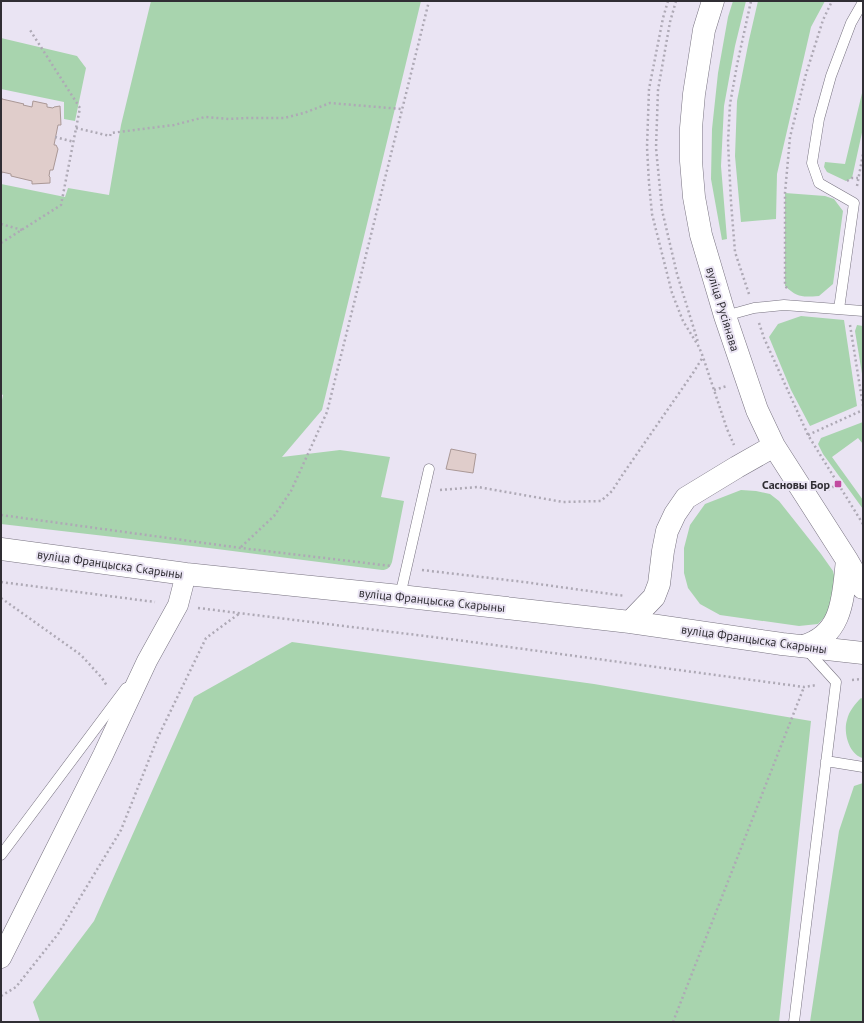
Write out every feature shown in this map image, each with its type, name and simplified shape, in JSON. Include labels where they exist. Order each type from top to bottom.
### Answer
[{"type":"main road","name":"вуліца Русіянава","points":[[713,1],[704,30],[694,94],[692,128],[691,161],[694,197],[701,235],[725,316],[757,410],[774,446],[847,560],[863,588]]},
{"type":"main road","points":[[630,622],[654,597],[659,584],[667,531],[675,514],[686,498],[774,446]]},
{"type":"main road","name":"вуліца Францыска Скарыны","points":[[1,549],[186,574],[630,622],[863,653]]},
{"type":"main road","points":[[803,646],[813,644],[821,639],[839,614],[842,603],[847,560]]},
{"type":"street","points":[[1,958],[103,755],[147,661],[178,605],[186,574]]},
{"type":"lane","points":[[843,310],[854,203],[819,183],[812,163],[819,119],[831,76],[851,23],[863,2]]},
{"type":"lane","points":[[725,316],[754,308],[784,305],[863,311]]},
{"type":"lane","points":[[400,596],[429,469]]},
{"type":"lane","points":[[794,1022],[836,682],[803,646]]},
{"type":"lane","points":[[1,854],[147,661]]},
{"type":"lane","points":[[826,761],[863,767]]},
{"type":"path","points":[[241,548],[274,516],[291,491],[327,412],[429,1]]},
{"type":"path","points":[[668,1],[663,18],[649,89],[647,147],[652,214],[672,293],[683,322],[699,347],[727,428]]},
{"type":"path","points":[[751,1],[730,104],[728,142],[735,252],[764,338],[808,435],[863,524]]},
{"type":"path","points":[[1,243],[61,205],[80,108],[30,30]]},
{"type":"path","points":[[76,128],[110,136],[111,133],[174,125],[205,116],[229,119],[284,118],[304,113],[330,103],[402,109]]},
{"type":"path","points":[[55,137],[74,142]]},
{"type":"path","points":[[854,203],[863,154]]},
{"type":"path","points":[[1,224],[23,230]]},
{"type":"path","points":[[843,310],[863,406]]},
{"type":"path","points":[[424,492],[478,486],[563,502],[600,501],[612,491],[703,357]]},
{"type":"path","points":[[808,435],[863,410]]},
{"type":"path","points":[[1,515],[241,548],[524,582],[651,600]]},
{"type":"path","points":[[1,582],[457,640],[804,687],[863,679]]},
{"type":"path","points":[[1,598],[81,655],[102,678],[116,702]]},
{"type":"path","points":[[1,996],[16,988],[58,934],[121,830],[158,738],[206,638],[240,613]]},
{"type":"path","points":[[673,1022],[804,687]]},
{"type":"green space","points":[[151,1],[421,1],[322,410],[282,457],[340,450],[390,457],[381,497],[404,501],[392,562],[387,569],[382,570],[1,524],[1,405],[3,395],[1,394],[1,184],[65,197],[68,188],[109,195],[121,125]]},
{"type":"green space","points":[[733,1],[746,1],[735,46],[724,106],[721,166],[727,239],[722,240],[711,179],[712,129],[718,73],[728,17]]},
{"type":"green space","points":[[758,1],[825,1],[811,27],[777,174],[776,219],[741,222],[735,156],[737,101]]},
{"type":"green space","points":[[1,38],[77,56],[86,68],[75,121],[64,119],[64,102],[1,89]]},
{"type":"green space","points":[[863,89],[863,128],[852,178],[846,181],[827,172],[824,167],[825,162],[845,164]]},
{"type":"green space","points":[[785,193],[825,196],[834,199],[843,211],[833,284],[819,296],[800,296],[793,293],[785,286]]},
{"type":"green space","points":[[801,316],[844,320],[857,406],[810,426],[791,390],[769,337],[778,324]]},
{"type":"green space","points":[[857,325],[863,326],[863,380],[855,331]]},
{"type":"green space","points":[[863,422],[863,444],[858,438],[832,457],[863,500],[863,509],[823,454],[818,444],[821,438]]},
{"type":"green space","points":[[741,490],[770,494],[779,501],[833,571],[837,586],[831,610],[818,624],[799,626],[720,615],[700,604],[688,588],[684,573],[684,548],[690,525],[705,504]]},
{"type":"green space","points":[[292,642],[594,684],[811,721],[779,1022],[40,1022],[33,1002],[94,921],[194,697]]},
{"type":"green space","points":[[861,698],[863,699],[863,758],[858,756],[851,748],[846,731],[849,714],[854,705]]},
{"type":"green space","points":[[863,783],[863,1022],[810,1022],[839,831],[854,786]]},
{"type":"building","points":[[1,96],[2,99],[32,107],[33,101],[47,104],[47,107],[53,108],[60,106],[61,125],[58,125],[54,145],[56,145],[58,149],[53,170],[50,170],[50,183],[32,184],[32,181],[11,176],[11,174],[2,172],[1,176]]},
{"type":"building","points":[[451,449],[476,454],[473,473],[446,469]]},
{"type":"place","name":"Сасновы Бор","points":[[838,484]]}]
